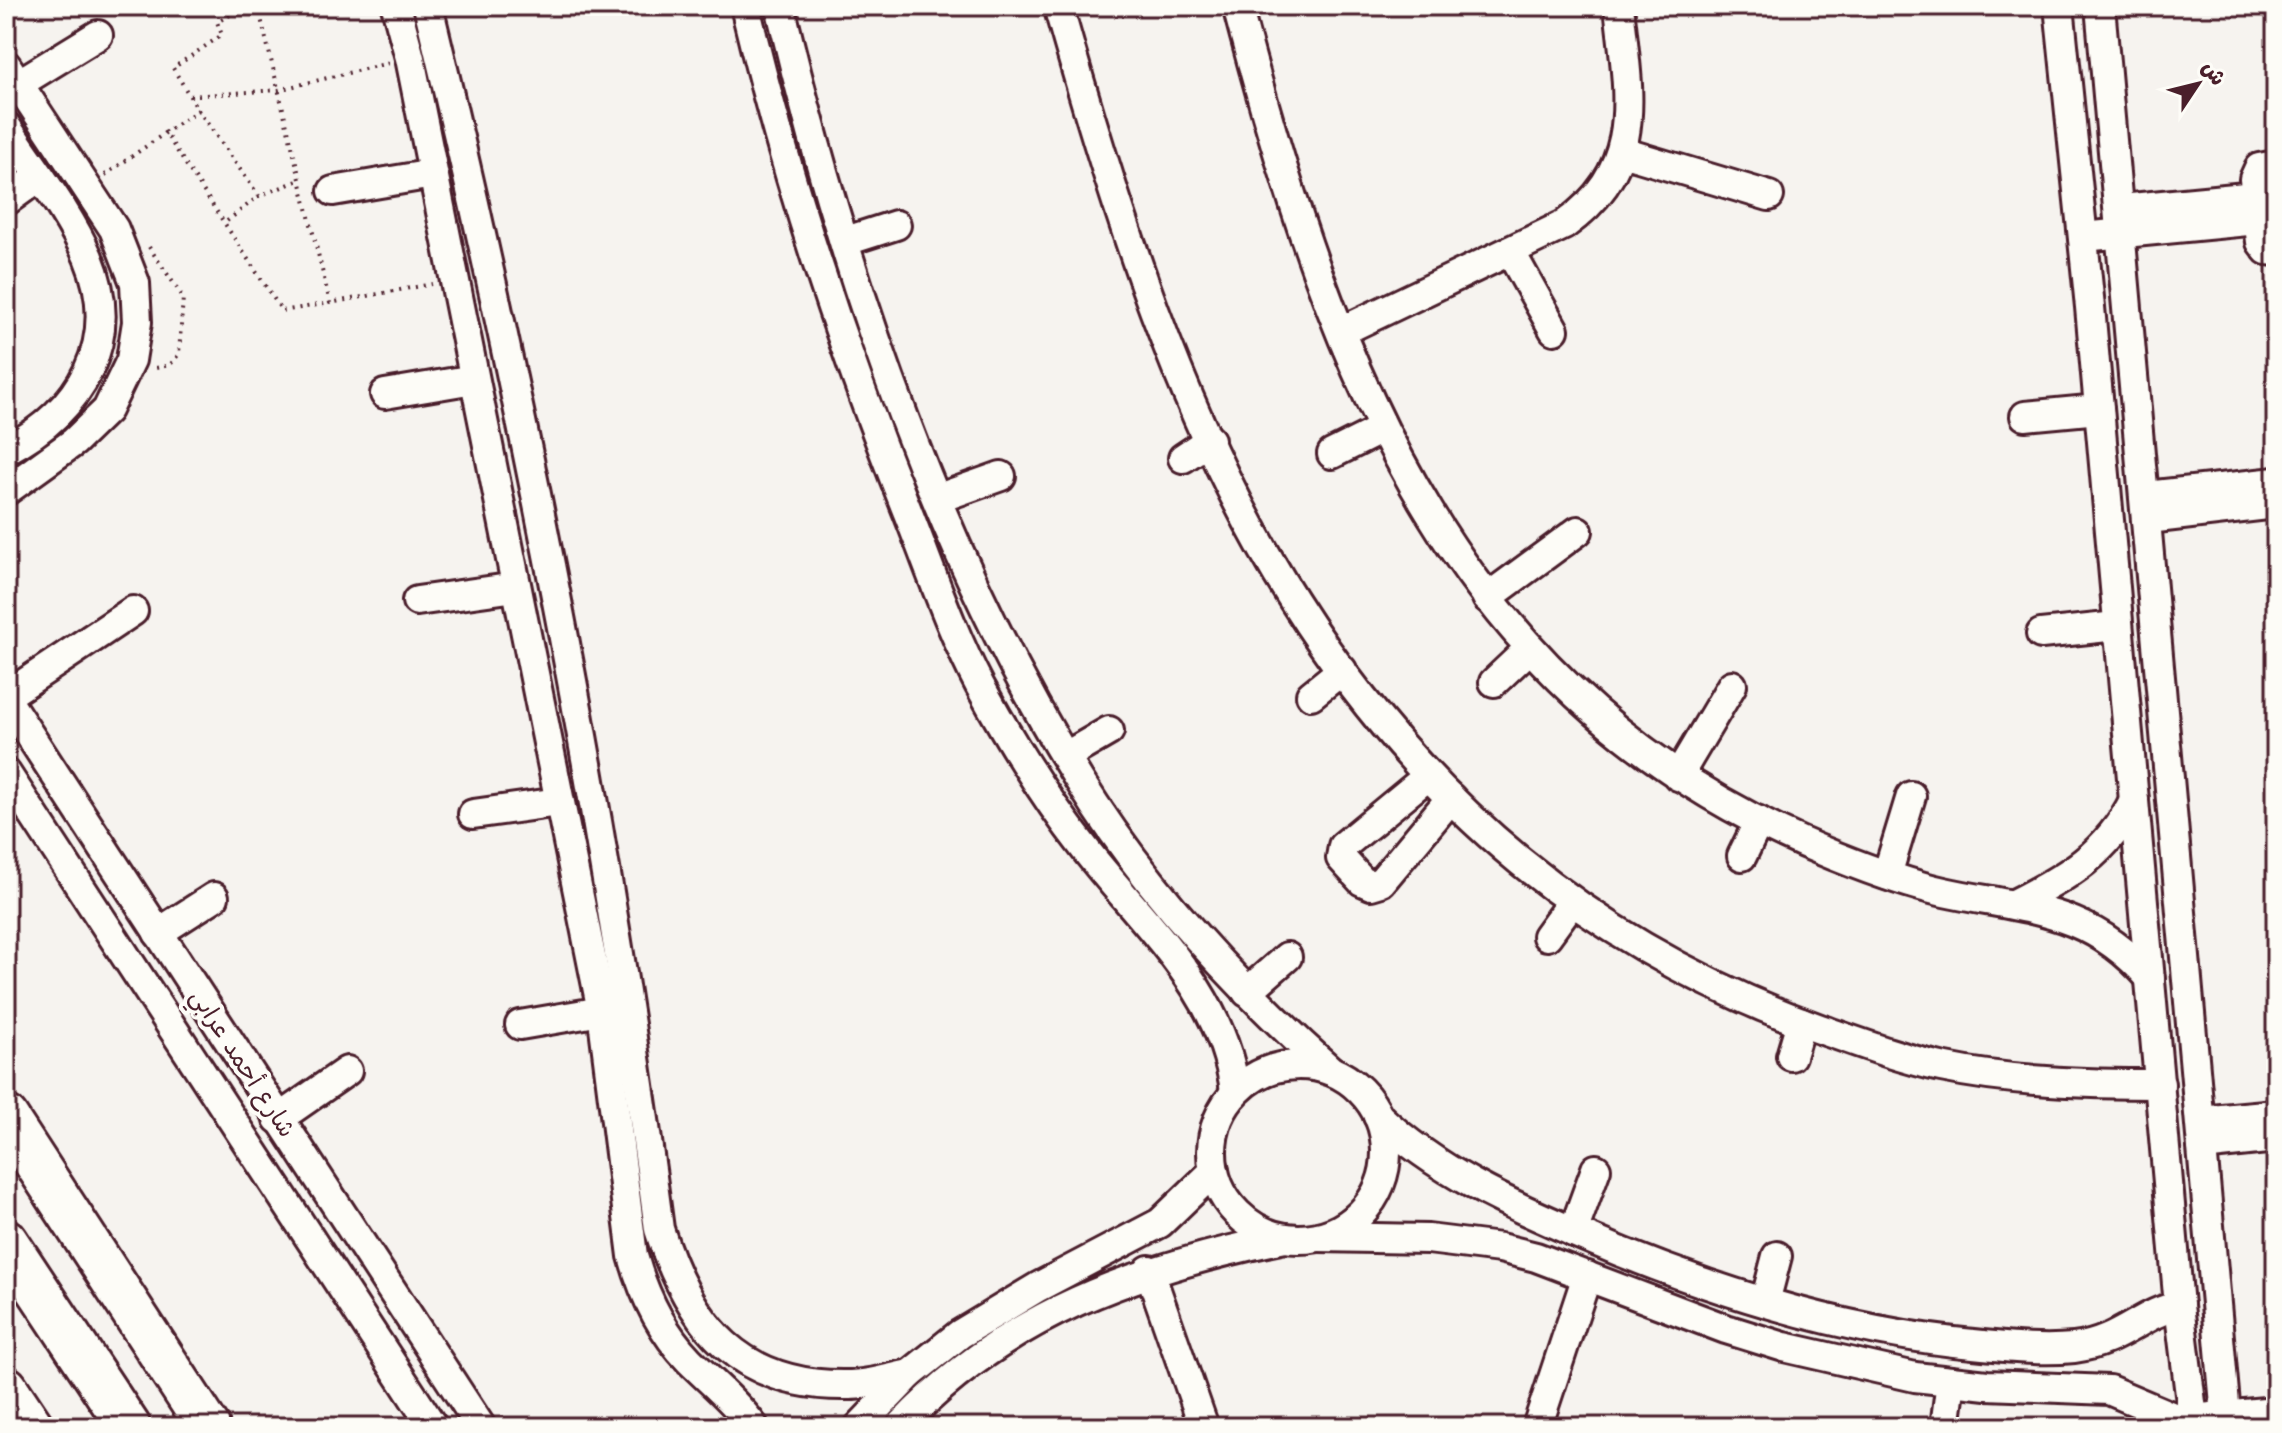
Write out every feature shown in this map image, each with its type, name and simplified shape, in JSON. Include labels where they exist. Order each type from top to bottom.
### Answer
[{"type":"highway","points":[[6,1117],[208,1427]]},
{"type":"highway","points":[[6,1241],[129,1427]]},
{"type":"highway","points":[[6,1388],[32,1427]]},
{"type":"street","points":[[396,6],[410,58],[602,1011],[633,1256],[641,1285],[670,1338],[739,1406],[754,1427]]},
{"type":"street","points":[[428,6],[538,505],[629,999],[659,1229],[678,1285],[693,1310],[734,1352],[786,1378],[814,1384],[853,1385],[910,1374]]},
{"type":"street","points":[[745,6],[776,126],[829,299],[957,638],[1002,726],[1048,799],[1211,1010],[1228,1050],[1235,1092]]},
{"type":"street","points":[[780,6],[804,104],[889,370],[992,621],[1095,805],[1155,886],[1247,992],[1330,1070],[1358,1088],[1378,1116],[1421,1151],[1462,1178],[1573,1232],[1646,1262],[1765,1302],[1852,1326],[1909,1337],[2049,1349],[2095,1345],[2118,1337],[2166,1308],[2179,1306]]},
{"type":"street","points":[[1058,6],[1097,145],[1144,280],[1210,440],[1293,600],[1342,670],[1428,776],[1504,850],[1571,903],[1695,979],[1758,1008],[1942,1067],[2087,1084],[2160,1084]]},
{"type":"street","points":[[1237,6],[1281,161],[1342,331],[1382,429],[1440,533],[1487,598],[1530,648],[1587,704],[1678,776],[1759,821],[1802,843],[1887,875],[1942,892],[2016,903],[2087,925],[2120,946],[2150,978]]},
{"type":"street","points":[[1342,331],[1510,251],[1580,213],[1607,183],[1622,152],[1629,98],[1619,6]]},
{"type":"street","points":[[2059,6],[2099,409],[2179,1306],[2194,1422]]},
{"type":"street","points":[[2100,6],[2122,222],[2226,1420]]},
{"type":"street","points":[[6,491],[91,427],[117,396],[131,360],[137,302],[123,246],[12,74],[98,35]]},
{"type":"street","points":[[6,126],[87,256],[99,300],[97,345],[88,373],[73,399],[52,421],[6,450]]},
{"type":"street","points":[[1622,152],[1769,196]]},
{"type":"street","points":[[2276,165],[2256,171],[2263,247],[2276,251]]},
{"type":"street","points":[[333,191],[433,174]]},
{"type":"street","points":[[6,201],[39,177]]},
{"type":"street","points":[[2083,237],[2122,222],[2257,208]]},
{"type":"street","points":[[846,241],[896,225]]},
{"type":"street","points":[[1510,251],[1554,330]]},
{"type":"street","points":[[456,293],[490,286]]},
{"type":"street","points":[[385,394],[474,379]]},
{"type":"street","points":[[2025,416],[2099,409]]},
{"type":"street","points":[[1332,454],[1382,429]]},
{"type":"street","points":[[1183,458],[1210,440]]},
{"type":"street","points":[[939,498],[1001,476]]},
{"type":"street","points":[[2147,507],[2276,482]]},
{"type":"street","points":[[2147,507],[2276,504]]},
{"type":"street","points":[[1487,598],[1578,531]]},
{"type":"street","points":[[417,601],[516,587]]},
{"type":"street","points":[[6,697],[133,611]]},
{"type":"street","points":[[2041,634],[2117,626]]},
{"type":"street","points":[[1494,682],[1530,648]]},
{"type":"street","points":[[1311,695],[1342,670]]},
{"type":"street","points":[[1678,776],[1732,685]]},
{"type":"street","name":"شارع أحمد عرابي","points":[[6,697],[481,1427]]},
{"type":"street","points":[[1066,756],[1109,731]]},
{"type":"street","points":[[6,773],[433,1427]]},
{"type":"street","points":[[1428,776],[1343,846],[1341,858],[1362,881],[1371,885],[1381,882],[1451,798]]},
{"type":"street","points":[[1887,875],[1911,796]]},
{"type":"street","points":[[2016,903],[2063,879],[2093,858],[2116,831],[2134,800]]},
{"type":"street","points":[[473,814],[559,802]]},
{"type":"street","points":[[1742,856],[1759,821]]},
{"type":"street","points":[[65,863],[99,841]]},
{"type":"street","points":[[158,933],[214,897]]},
{"type":"street","points":[[1547,936],[1571,903]]},
{"type":"street","points":[[1247,992],[1287,957]]},
{"type":"street","points":[[520,1025],[602,1011]]},
{"type":"street","points":[[1791,1056],[1801,1022]]},
{"type":"street","points":[[1285,1238],[1253,1226],[1228,1203],[1214,1171],[1215,1129],[1235,1092],[1248,1080],[1279,1066],[1305,1065],[1330,1070]]},
{"type":"street","points":[[278,1119],[347,1071]]},
{"type":"street","points":[[2201,1133],[2276,1114]]},
{"type":"street","points":[[1319,1237],[1342,1227],[1363,1212],[1381,1183],[1386,1149],[1378,1116]]},
{"type":"street","points":[[2201,1133],[2276,1138]]},
{"type":"street","points":[[1573,1232],[1596,1169]]},
{"type":"street","points":[[859,1427],[910,1374],[960,1334],[1038,1287],[1160,1223],[1214,1171]]},
{"type":"street","points":[[900,1427],[976,1360],[1079,1298],[1149,1270],[1285,1238],[1319,1237],[1464,1243],[1536,1257],[1668,1309],[1784,1347],[1951,1381],[2109,1390],[2134,1399],[2166,1417],[2194,1422],[2276,1411]]},
{"type":"street","points":[[1765,1302],[1777,1256]]},
{"type":"street","points":[[1149,1270],[1204,1427]]},
{"type":"street","points":[[1537,1427],[1587,1276]]},
{"type":"street","points":[[1945,1427],[1951,1381]]},
{"type":"path","points":[[246,6],[217,22],[222,35],[173,68],[198,110],[259,196]]},
{"type":"path","points":[[190,96],[278,90],[410,58]]},
{"type":"path","points":[[108,183],[105,173],[198,110]]},
{"type":"path","points":[[164,131],[227,221],[282,311],[330,303]]},
{"type":"path","points":[[227,221],[259,196],[300,180]]},
{"type":"path","points":[[131,360],[148,370],[170,365],[179,354],[183,297],[146,243]]}]
